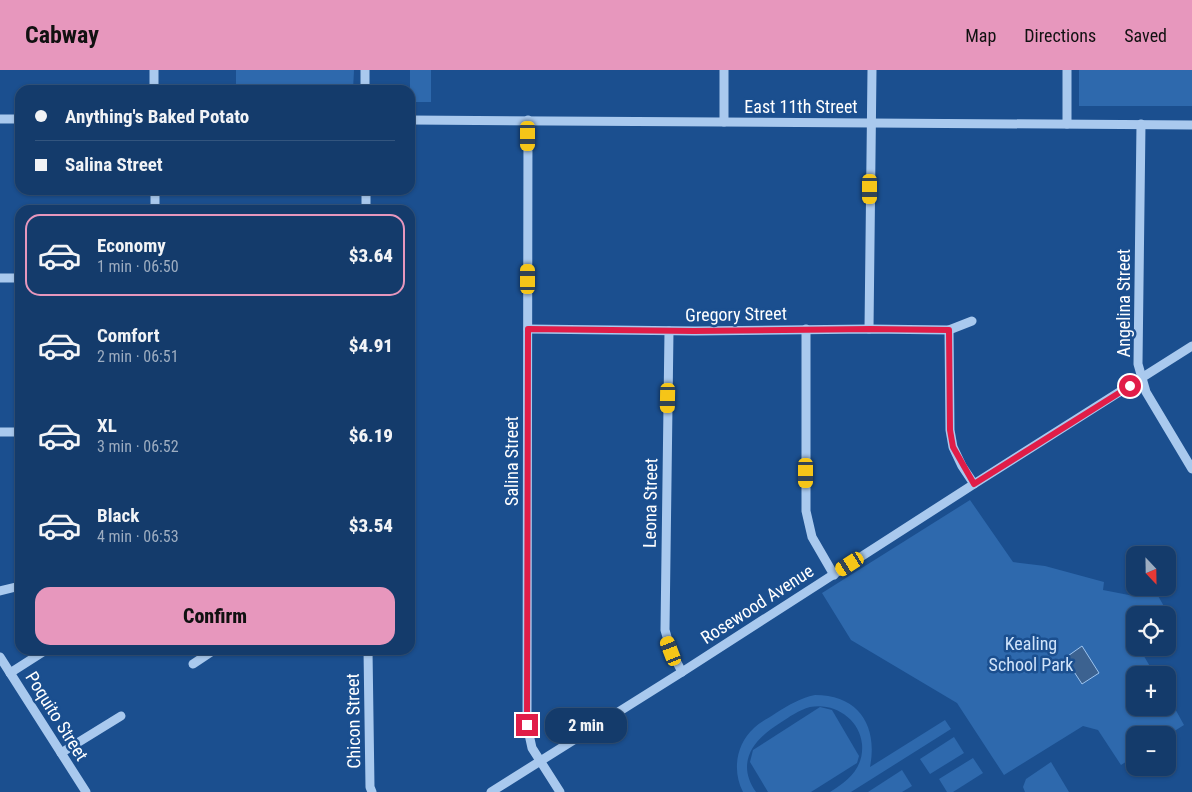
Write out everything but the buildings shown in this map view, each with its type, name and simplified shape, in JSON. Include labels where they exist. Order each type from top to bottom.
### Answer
[{"type":"street","points":[[154,70],[154,85]]},
{"type":"street","points":[[365,70],[365,85]]},
{"type":"street","points":[[724,70],[724,122]]},
{"type":"street","points":[[870,329],[870,122],[872,70]]},
{"type":"street","points":[[1067,70],[1067,124]]},
{"type":"street","points":[[0,119],[15,119]]},
{"type":"street","name":"East 11th Street","points":[[415,120],[1192,125]]},
{"type":"street","name":"Salina Street","points":[[528,120],[527,725],[530,744],[560,792]]},
{"type":"street","name":"Angelina Street","points":[[1141,124],[1138,364],[1146,392],[1192,469]]},
{"type":"street","points":[[0,278],[15,278]]},
{"type":"street","name":"Gregory Street","points":[[528,329],[669,331],[806,329],[949,330],[972,321]]},
{"type":"street","points":[[806,329],[807,517],[812,537],[834,575]]},
{"type":"street","points":[[949,330],[950,430],[953,447],[974,484]]},
{"type":"street","name":"Leona Street","points":[[669,331],[665,630],[671,651],[682,672]]},
{"type":"street","name":"Rosewood Avenue","points":[[491,792],[1192,346]]},
{"type":"street","points":[[0,432],[15,432]]},
{"type":"street","points":[[0,590],[15,587]]},
{"type":"street","points":[[10,673],[38,655]]},
{"type":"street","points":[[192,664],[206,655]]},
{"type":"street","name":"Chicon Street","points":[[368,655],[370,787],[372,792]]},
{"type":"street","name":"Poquito Street","points":[[0,657],[86,792]]},
{"type":"street","points":[[61,753],[121,716]]},
{"type":"green space","points":[[236,70],[354,70],[353,85],[236,85]]},
{"type":"green space","points":[[410,70],[431,70],[431,102],[415,102],[415,85],[410,85]]},
{"type":"green space","points":[[1079,70],[1192,70],[1192,106],[1079,106]]},
{"type":"green space","name":"Kealing School Park","points":[[970,500],[1013,562],[1045,566],[1104,582],[1103,590],[1126,596],[1158,596],[1164,606],[1126,606],[1126,656],[1144,656],[1150,666],[1126,666],[1126,716],[1176,716],[1176,710],[1184,725],[1176,730],[1176,726],[1126,726],[1126,762],[1121,765],[1098,730],[1083,726],[1004,775],[957,703],[851,640],[822,593]]},
{"type":"green space","points":[[815,695],[830,696],[843,700],[854,707],[862,716],[868,726],[871,738],[870,767],[945,720],[951,729],[851,792],[830,792],[849,778],[858,767],[862,753],[860,735],[851,720],[844,714],[828,707],[810,707],[794,714],[771,729],[755,744],[750,752],[747,771],[756,792],[743,792],[737,767],[740,750],[748,734],[759,724],[785,707]]},
{"type":"green space","points":[[820,707],[832,710],[859,756],[857,763],[811,792],[768,792],[750,762],[753,750]]},
{"type":"green space","points":[[954,737],[964,753],[930,774],[920,759]]},
{"type":"green space","points":[[973,758],[983,773],[953,792],[947,792],[939,779]]},
{"type":"green space","points":[[1051,762],[1069,792],[1025,792],[1023,787],[1026,779]]},
{"type":"green space","points":[[902,770],[912,786],[902,792],[868,792]]},
{"type":"shaded area","points":[[1082,646],[1099,673],[1082,684],[1065,658]]},
{"type":"route","points":[[527,725],[528,329],[694,331],[949,330],[950,430],[953,447],[962,466],[974,484],[1130,386]]}]
